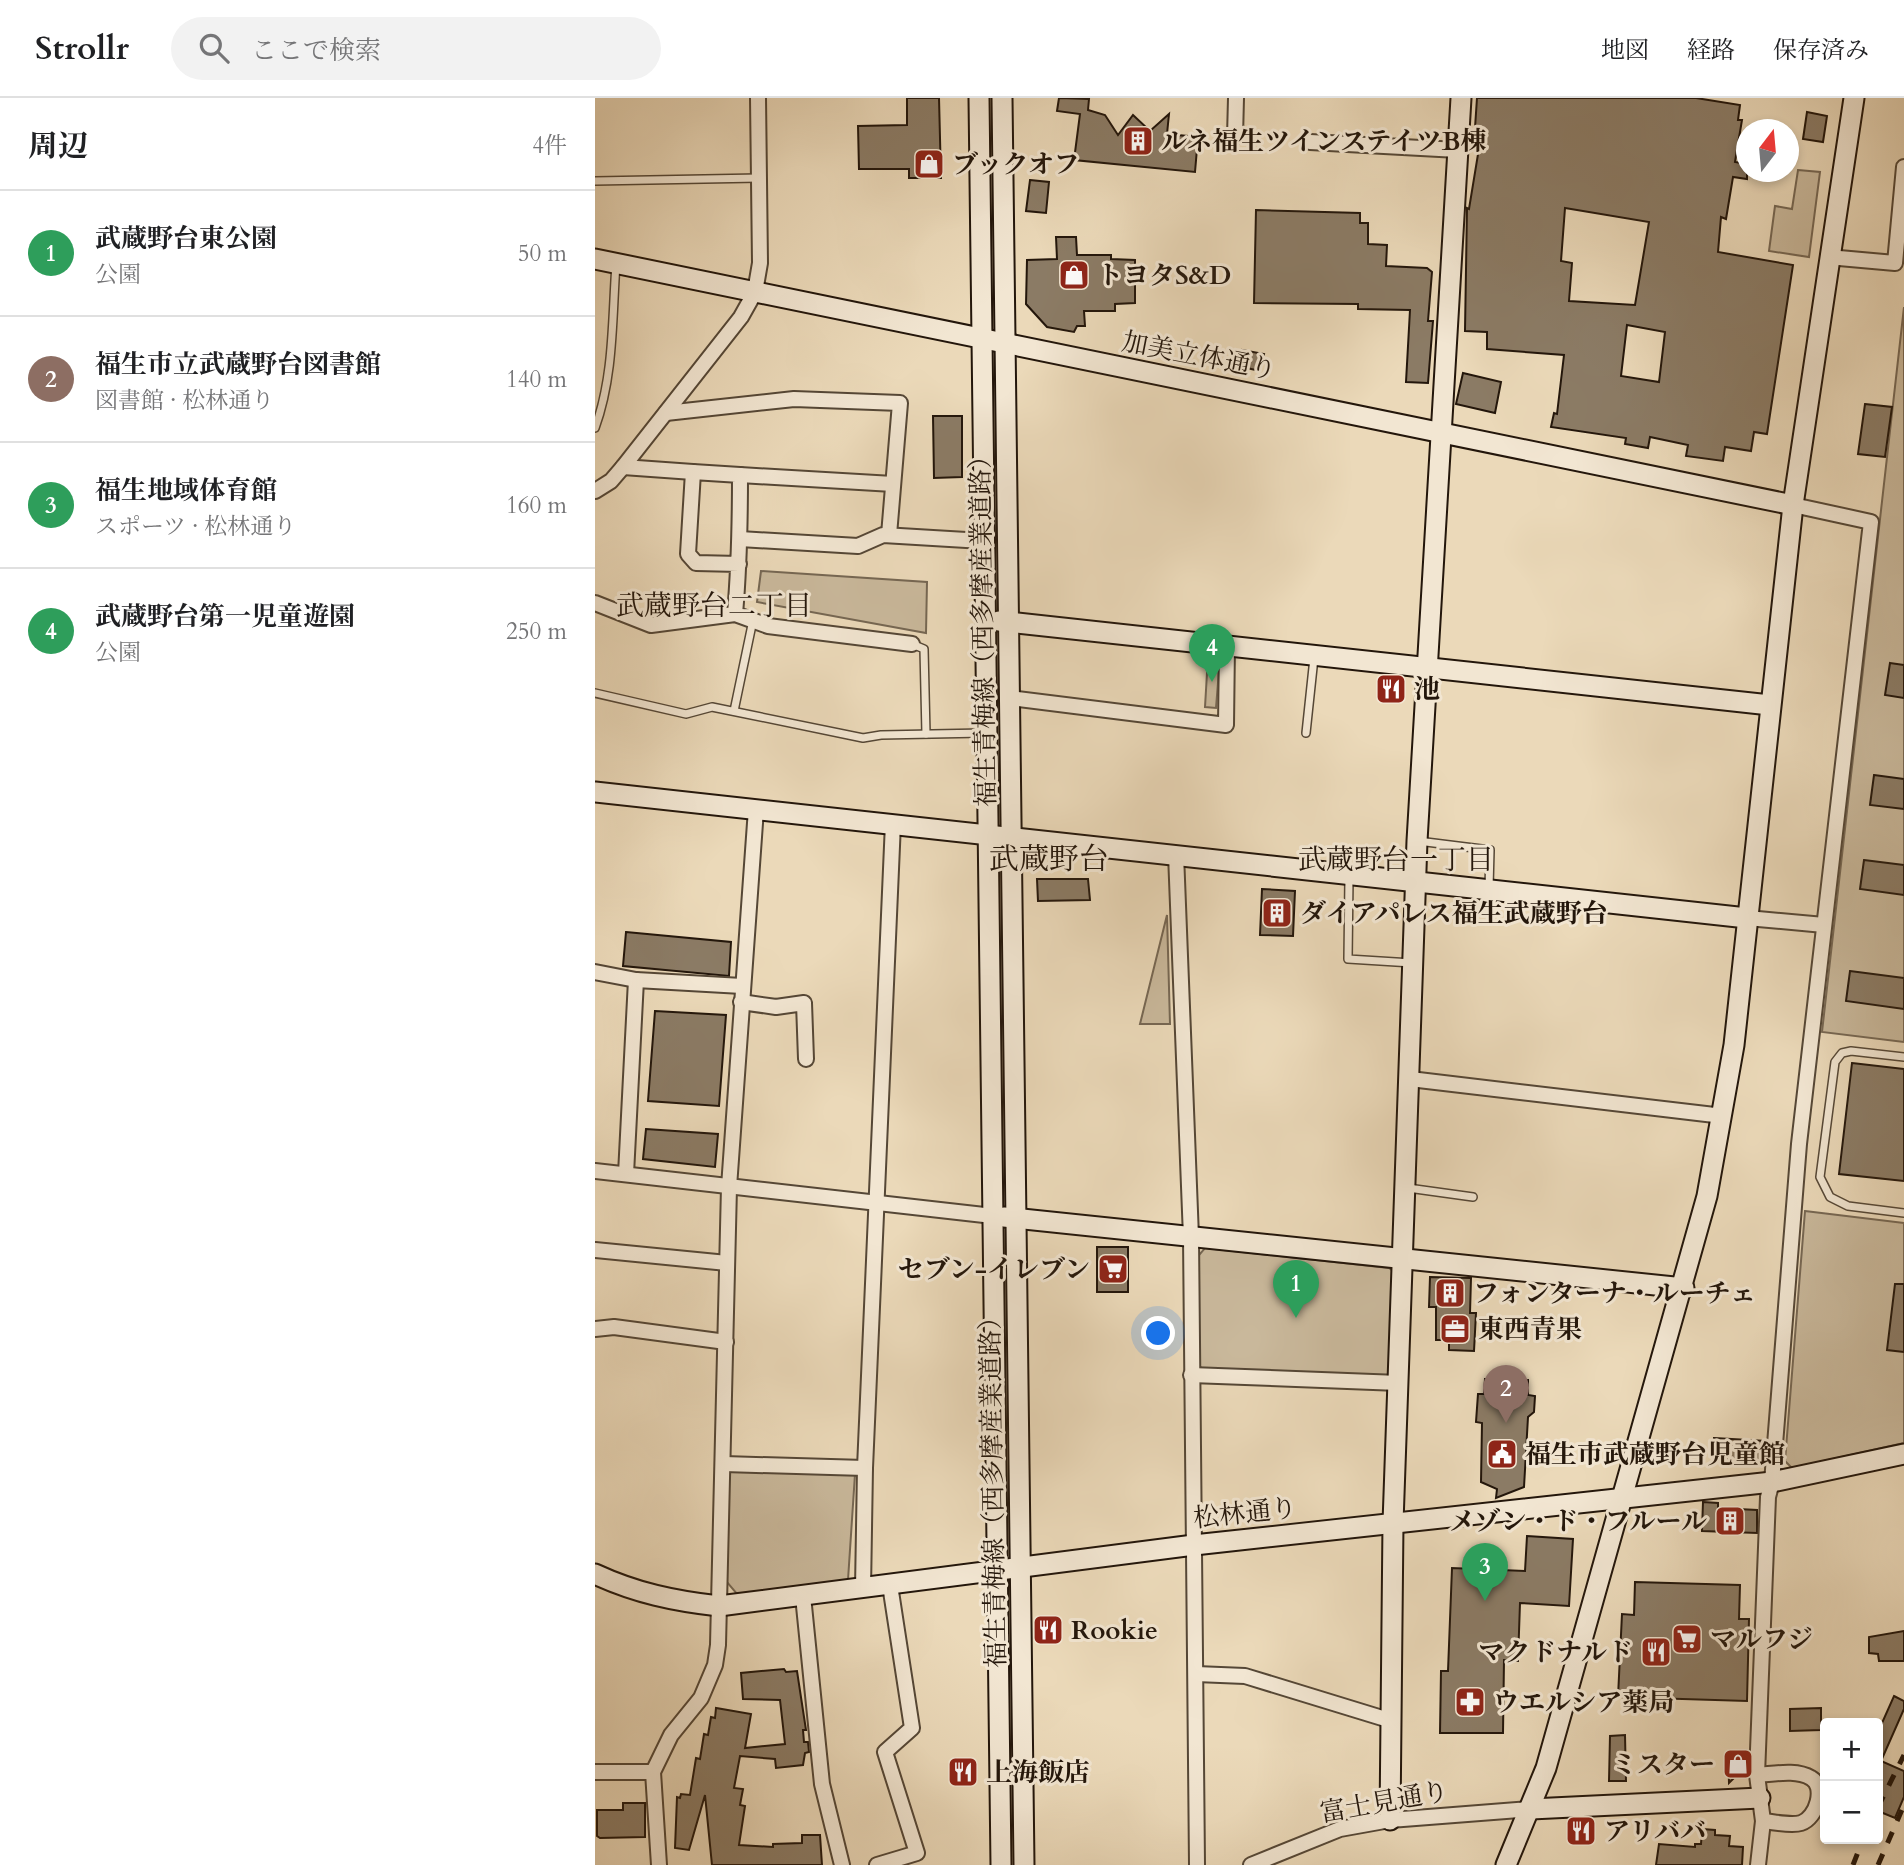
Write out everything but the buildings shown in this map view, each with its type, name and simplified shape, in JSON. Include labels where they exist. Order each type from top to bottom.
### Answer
[{"type":"street","points":[[596,488],[611,481],[623,467],[741,317],[755,292],[760,263],[758,98]]},
{"type":"street","name":"福生青梅線（西多摩産業道路）","points":[[979,98],[1001,1865]]},
{"type":"street","name":"福生青梅線（西多摩産業道路）","points":[[1002,98],[1024,1865]]},
{"type":"street","points":[[1235,98],[1235,137]]},
{"type":"street","points":[[1390,1820],[1393,1523],[1417,841],[1461,98]]},
{"type":"street","points":[[1506,1865],[1546,1768],[1624,1499],[1707,1196],[1723,1116],[1793,505],[1828,257],[1854,98]]},
{"type":"street","points":[[1310,142],[1458,150]]},
{"type":"street","points":[[1828,257],[1895,263],[1904,167]]},
{"type":"street","name":"加美立体通り","points":[[595,259],[1793,505]]},
{"type":"street","points":[[666,413],[736,408],[794,399],[900,403],[889,535]]},
{"type":"street","points":[[623,467],[893,484]]},
{"type":"street","points":[[693,472],[688,554],[696,562],[739,564]]},
{"type":"street","points":[[735,614],[740,539],[740,475]]},
{"type":"street","points":[[1758,1865],[1763,1821],[1757,1775],[1768,1497],[1772,1482],[1788,1261],[1871,522],[1793,505]]},
{"type":"street","points":[[740,539],[858,546],[889,535],[983,541]]},
{"type":"street","points":[[595,603],[652,625],[735,614],[768,626],[912,644]]},
{"type":"street","points":[[985,621],[1227,644],[1770,705]]},
{"type":"street","points":[[1010,698],[1226,725],[1227,644]]},
{"type":"street","points":[[595,792],[893,822],[1824,925]]},
{"type":"street","points":[[659,1865],[653,1772],[671,1735],[693,1711],[709,1682],[718,1645],[729,1187],[756,809]]},
{"type":"street","points":[[863,1589],[875,1205],[893,822]]},
{"type":"street","points":[[1176,854],[1191,1237],[1198,1865]]},
{"type":"street","points":[[595,972],[636,980],[742,986]]},
{"type":"street","points":[[626,1174],[636,980]]},
{"type":"street","points":[[741,1002],[776,1007],[804,1003],[806,1059]]},
{"type":"street","points":[[1410,1079],[1723,1116]]},
{"type":"street","points":[[595,1171],[875,1205],[1683,1288]]},
{"type":"street","points":[[595,1250],[727,1263]]},
{"type":"street","points":[[595,1329],[614,1327],[726,1342]]},
{"type":"street","points":[[1191,1375],[1399,1383]]},
{"type":"street","name":"松林通り","points":[[595,1573],[622,1587],[663,1600],[719,1606],[1194,1545],[1772,1482],[1904,1454]]},
{"type":"street","points":[[724,1464],[865,1468]]},
{"type":"street","points":[[877,1865],[918,1853],[885,1752],[912,1728],[890,1585]]},
{"type":"street","points":[[803,1596],[822,1784],[842,1865]]},
{"type":"street","points":[[1196,1674],[1245,1676],[1392,1721]]},
{"type":"street","points":[[595,1772],[653,1772]]},
{"type":"street","points":[[1757,1775],[1799,1773],[1814,1779],[1818,1786],[1817,1805],[1812,1816],[1801,1823],[1763,1821]]},
{"type":"street","points":[[1531,1808],[1760,1798]]},
{"type":"street","name":"富士見通り","points":[[1251,1865],[1339,1829],[1390,1820],[1531,1808]]},
{"type":"lane","points":[[595,181],[759,178]]},
{"type":"lane","points":[[595,428],[604,402],[609,374],[616,263]]},
{"type":"lane","points":[[734,711],[753,620]]},
{"type":"lane","points":[[912,644],[924,649],[926,734]]},
{"type":"lane","points":[[1306,733],[1315,654]]},
{"type":"lane","points":[[595,693],[687,714],[712,708],[863,738],[988,733]]},
{"type":"lane","points":[[1417,841],[1490,849],[1489,888]]},
{"type":"lane","points":[[1349,874],[1348,959],[1412,963]]},
{"type":"lane","points":[[1904,1057],[1842,1053],[1836,1062],[1820,1177],[1830,1197],[1847,1206],[1904,1213]]},
{"type":"lane","points":[[1406,1188],[1473,1196]]},
{"type":"shaded area","points":[[1799,170],[1820,172],[1809,257],[1769,251],[1775,206],[1792,209],[1796,182],[1799,182]]},
{"type":"shaded area","points":[[1904,307],[1904,1042],[1822,1032]]},
{"type":"shaded area","points":[[761,571],[927,582],[926,633],[757,602]]},
{"type":"shaded area","points":[[1208,656],[1220,657],[1216,708],[1205,707]]},
{"type":"shaded area","points":[[1167,915],[1170,1024],[1140,1024]]},
{"type":"shaded area","points":[[1805,1211],[1904,1223],[1904,1443],[1792,1468],[1785,1461]]},
{"type":"shaded area","points":[[1205,1248],[1389,1268],[1393,1271],[1393,1372],[1387,1377],[1204,1370],[1198,1365],[1199,1255]]},
{"type":"shaded area","points":[[727,1470],[855,1474],[848,1580],[737,1594],[726,1581]]},
{"type":"railway","points":[[1883,1797],[1904,1755]]},
{"type":"railway","points":[[1878,1865],[1904,1805]]},
{"type":"railway","points":[[1853,1865],[1861,1844]]},
{"type":"place","name":"ルネ福生ツインステイツB棟","points":[[1138,141]]},
{"type":"place","name":"ブックオフ","points":[[929,164]]},
{"type":"place","name":"トヨタS&D","points":[[1074,275]]},
{"type":"place","name":"武蔵野台第一児童遊園","points":[[1212,682]]},
{"type":"place","name":"池","points":[[1391,689]]},
{"type":"place","name":"ダイアパレス福生武蔵野台","points":[[1277,913]]},
{"type":"place","name":"セブン-イレブン","points":[[1113,1269]]},
{"type":"place","name":"フォンターナ・ルーチェ","points":[[1450,1293]]},
{"type":"place","name":"武蔵野台東公園","points":[[1296,1318]]},
{"type":"place","name":"東西青果","points":[[1455,1329]]},
{"type":"place","name":"福生市立武蔵野台図書館","points":[[1506,1423]]},
{"type":"place","name":"福生市武蔵野台児童館","points":[[1502,1454]]},
{"type":"place","name":"メゾン・ド・フルール","points":[[1730,1521]]},
{"type":"place","name":"福生地域体育館","points":[[1485,1601]]},
{"type":"place","name":"Rookie","points":[[1048,1630]]},
{"type":"place","name":"マルフジ","points":[[1687,1639]]},
{"type":"place","name":"マクドナルド","points":[[1656,1652]]},
{"type":"place","name":"ウエルシア薬局","points":[[1470,1702]]},
{"type":"place","name":"ミスター","points":[[1738,1764]]},
{"type":"place","name":"上海飯店","points":[[963,1772]]},
{"type":"place","name":"アリババ","points":[[1581,1831]]},
{"type":"district","name":"武蔵野台二丁目","points":[[714,606]]},
{"type":"district","name":"武蔵野台","points":[[1049,859]]},
{"type":"district","name":"武蔵野台一丁目","points":[[1396,860]]}]
